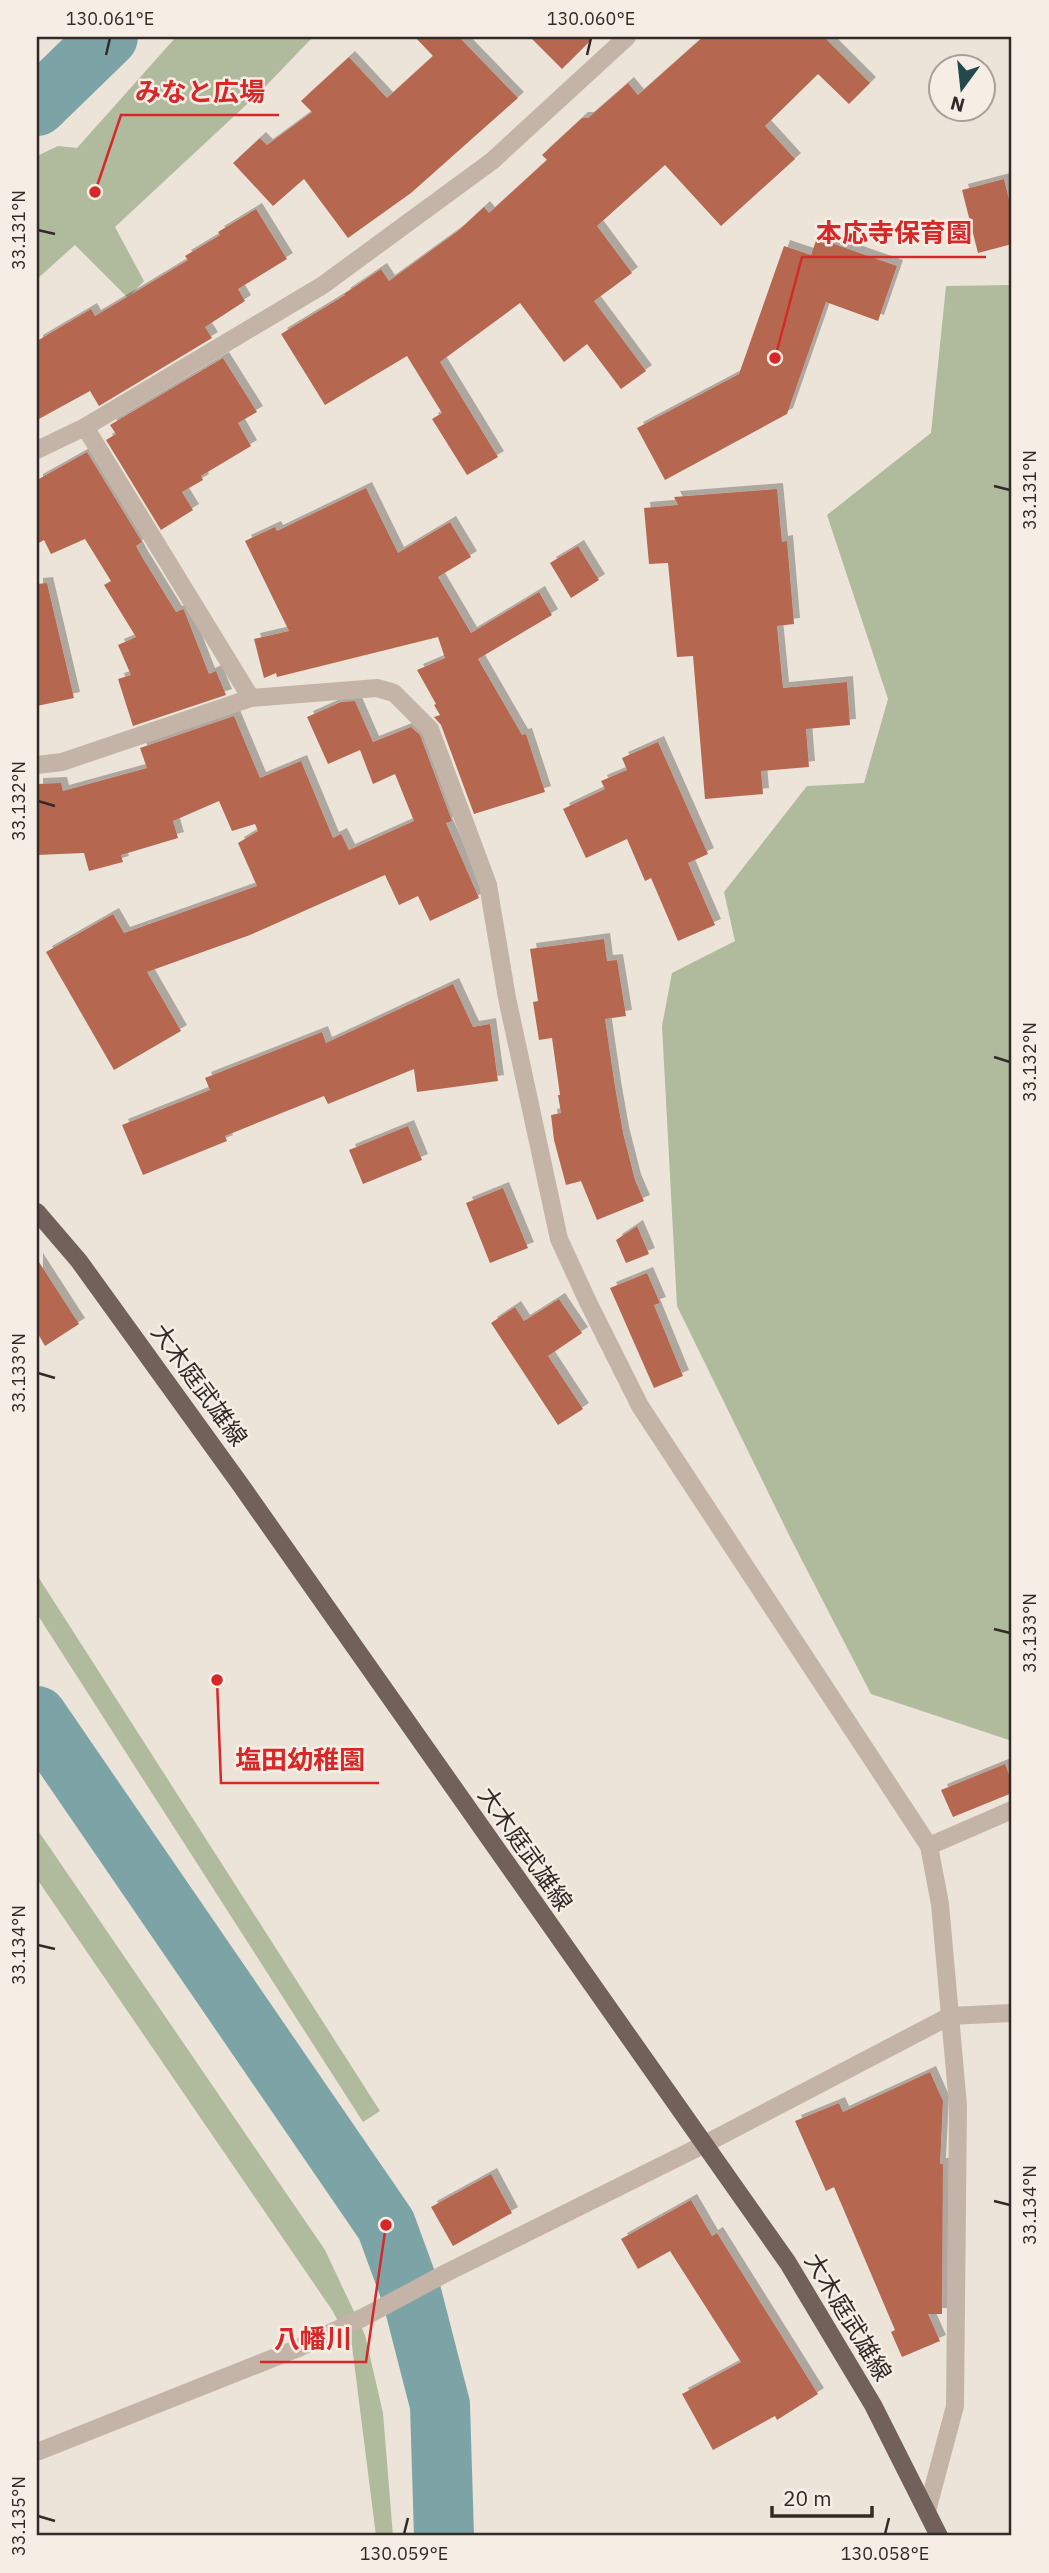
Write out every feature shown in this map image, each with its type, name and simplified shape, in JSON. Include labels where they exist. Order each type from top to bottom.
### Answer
[{"type":"main road","name":"大木庭武雄線","points":[[37,1212],[79,1261],[240,1484],[796,2275],[873,2405],[939,2536]]},
{"type":"street","points":[[37,450],[85,427],[323,285],[492,161],[627,37]]},
{"type":"street","points":[[85,427],[251,698]]},
{"type":"street","points":[[37,765],[62,762],[251,698],[377,688],[394,693],[430,729],[488,885],[507,998],[559,1239],[640,1406],[929,1846],[940,1904],[958,2105],[955,2406],[927,2511]]},
{"type":"street","points":[[929,1846],[1012,1810]]},
{"type":"street","points":[[37,2452],[296,2349],[364,2317],[950,2016],[1012,2013]]},
{"type":"green space","points":[[176,37],[313,37],[261,91],[115,227],[144,281],[128,298],[75,245],[37,279],[37,156],[58,146],[77,148]]},
{"type":"green space","points":[[1012,285],[1012,1741],[871,1694],[791,1539],[677,1306],[662,1026],[672,973],[735,941],[724,892],[807,786],[864,783],[888,699],[827,515],[931,433],[946,286]]},
{"type":"green space","points":[[37,1575],[380,2111],[363,2122],[37,1614]]},
{"type":"green space","points":[[37,1829],[325,2250],[365,2335],[383,2413],[393,2536],[376,2536],[352,2346],[332,2310],[37,1879]]},
{"type":"building","points":[[415,37],[459,37],[518,98],[411,193],[348,238],[304,179],[273,206],[233,163],[260,138],[267,145],[312,112],[301,101],[349,57],[387,98],[433,56]]},
{"type":"building","points":[[530,37],[594,37],[562,69]]},
{"type":"building","points":[[703,37],[824,37],[870,83],[849,104],[818,74],[765,126],[795,159],[721,226],[665,165],[597,226],[632,273],[594,301],[646,371],[621,389],[587,344],[564,362],[520,303],[440,362],[498,457],[467,475],[432,419],[442,413],[407,356],[325,405],[281,334],[345,295],[381,269],[389,281],[458,231],[484,207],[489,213],[547,160],[542,155],[582,118],[588,118],[628,83],[638,95]]},
{"type":"building","points":[[1004,179],[1012,212],[1012,244],[978,253],[962,190]]},
{"type":"building","points":[[256,209],[287,259],[238,289],[245,301],[205,327],[212,338],[99,406],[90,391],[37,420],[37,341],[91,309],[95,316],[132,294],[188,260],[185,256]]},
{"type":"building","points":[[817,238],[897,266],[878,321],[826,302],[787,414],[665,480],[637,428],[739,374],[784,246],[811,255]]},
{"type":"building","points":[[223,358],[257,412],[238,423],[251,446],[201,476],[203,480],[182,492],[193,510],[161,530],[106,440],[116,434],[110,425]]},
{"type":"building","points":[[87,452],[142,542],[136,546],[142,557],[176,612],[184,610],[209,674],[216,671],[226,695],[133,726],[118,679],[131,675],[118,645],[136,637],[104,585],[111,581],[85,539],[51,554],[44,540],[37,544],[37,480]]},
{"type":"building","points":[[366,488],[398,553],[450,522],[471,557],[438,577],[471,633],[539,592],[552,615],[478,659],[522,735],[526,734],[545,792],[474,814],[441,725],[434,717],[440,715],[434,705],[436,704],[417,670],[445,658],[438,637],[277,677],[276,673],[264,678],[254,639],[289,631],[245,541],[275,527],[277,531]]},
{"type":"building","points":[[777,489],[782,542],[787,541],[794,624],[777,626],[783,688],[847,682],[850,725],[806,729],[809,767],[761,771],[763,794],[705,799],[693,656],[677,657],[668,563],[649,564],[644,508],[678,505],[674,497]]},
{"type":"building","points":[[578,546],[599,580],[571,598],[550,563]]},
{"type":"building","points":[[47,583],[74,698],[37,706],[37,584]]},
{"type":"building","points":[[355,701],[373,742],[411,727],[420,735],[452,821],[446,823],[479,898],[430,921],[418,896],[399,905],[385,875],[250,935],[147,972],[181,1031],[114,1070],[46,952],[113,914],[124,933],[257,886],[238,843],[258,831],[255,824],[232,831],[219,801],[173,821],[178,838],[121,855],[123,862],[89,871],[84,853],[37,855],[37,784],[61,783],[63,791],[147,768],[140,748],[234,716],[260,778],[301,761],[333,838],[341,834],[349,850],[414,821],[395,774],[373,784],[360,750],[328,764],[307,717],[341,702]]},
{"type":"building","points":[[658,742],[708,854],[688,863],[715,925],[678,941],[651,878],[645,881],[627,839],[586,858],[563,809],[605,789],[601,781],[627,770],[622,758]]},
{"type":"building","points":[[604,939],[607,961],[617,960],[626,1016],[605,1019],[615,1087],[623,1133],[635,1180],[644,1201],[597,1220],[581,1181],[566,1185],[554,1140],[551,1115],[561,1113],[560,1095],[552,1038],[539,1040],[533,1002],[538,1001],[530,949]]},
{"type":"building","points":[[453,984],[473,1027],[490,1024],[498,1081],[417,1092],[414,1069],[328,1104],[324,1096],[225,1136],[227,1141],[143,1175],[122,1125],[210,1090],[205,1078],[322,1032],[326,1043]]},
{"type":"building","points":[[408,1126],[422,1160],[363,1184],[349,1150]]},
{"type":"building","points":[[503,1188],[528,1248],[490,1263],[466,1203]]},
{"type":"building","points":[[637,1226],[649,1254],[626,1263],[616,1240]]},
{"type":"building","points":[[37,1259],[79,1324],[45,1346],[37,1332]]},
{"type":"building","points":[[647,1273],[660,1303],[654,1305],[683,1376],[654,1388],[610,1288]]},
{"type":"building","points":[[559,1299],[582,1333],[548,1356],[583,1409],[558,1425],[491,1323],[515,1307],[524,1321]]},
{"type":"building","points":[[1005,1764],[1012,1782],[1012,1793],[953,1817],[941,1790]]},
{"type":"building","points":[[930,2072],[943,2101],[940,2164],[943,2164],[942,2314],[928,2314],[940,2341],[902,2357],[891,2332],[895,2330],[834,2187],[826,2191],[795,2121],[839,2103],[843,2112]]},
{"type":"building","points":[[491,2174],[512,2213],[453,2246],[431,2207]]},
{"type":"building","points":[[691,2200],[712,2236],[717,2233],[818,2394],[777,2420],[775,2416],[713,2450],[682,2394],[741,2362],[670,2251],[638,2269],[621,2239]]},
{"type":"waterway","points":[[37,106],[108,37]]},
{"type":"waterway","points":[[37,1716],[386,2225],[412,2296],[440,2405],[444,2536]]},
{"type":"place","name":"みなと広場","points":[[95,192]]},
{"type":"place","name":"本応寺保育園","points":[[775,358]]},
{"type":"place","name":"塩田幼稚園","points":[[217,1680]]},
{"type":"place","name":"八幡川","points":[[386,2225]]}]
